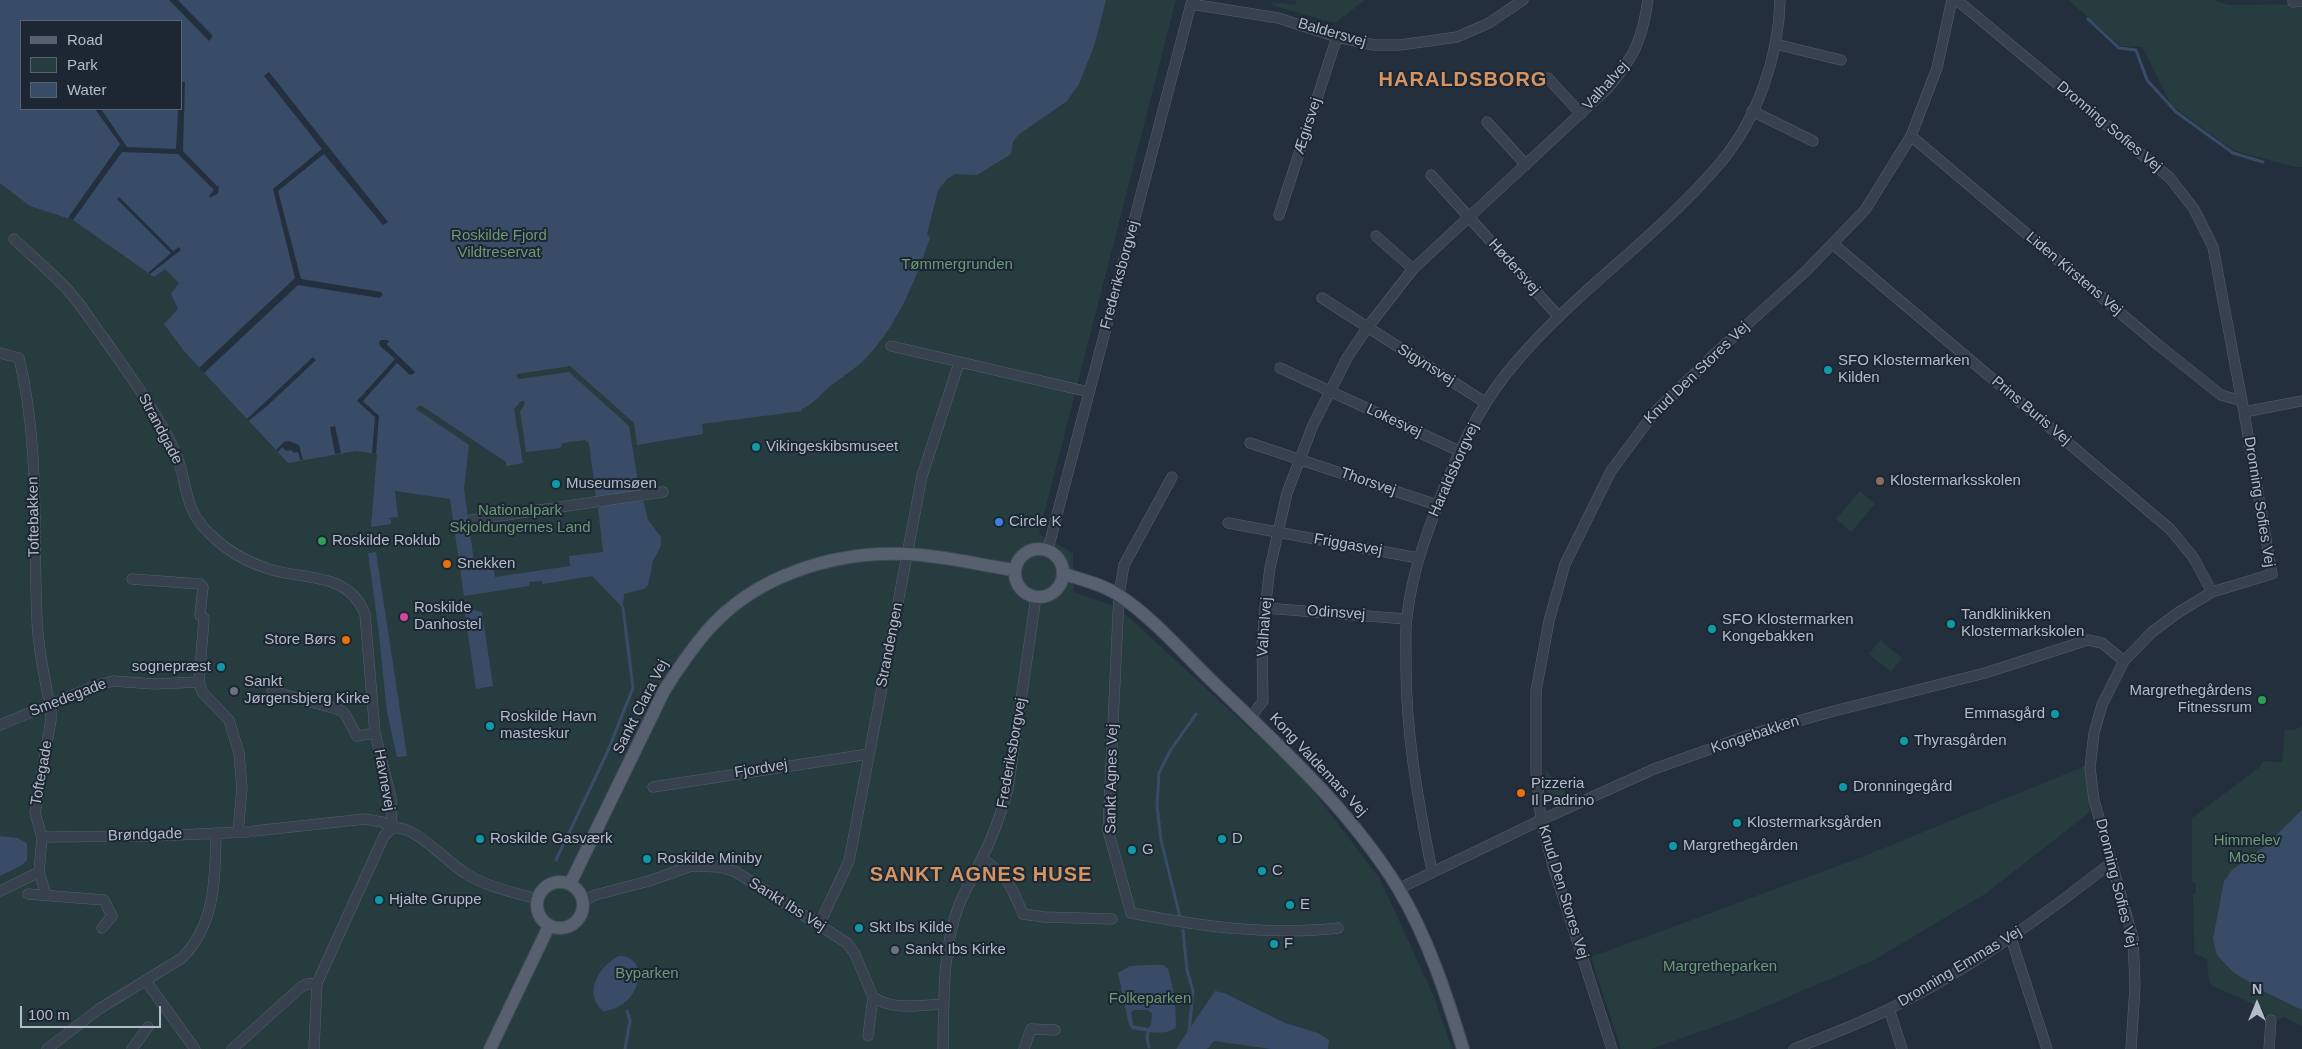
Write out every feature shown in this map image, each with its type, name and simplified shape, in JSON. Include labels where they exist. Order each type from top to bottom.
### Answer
[{"type":"main road","points":[[1033,549],[1048,549],[1060,559],[1064,574],[1062,582],[1052,594],[1036,597],[1029,595],[1018,585],[1015,570],[1021,556],[1026,552],[1033,549]]},
{"type":"main road","name":"Sankt Clara Vej","points":[[570,884],[664,692],[682,661],[707,631],[735,605],[766,584],[797,571],[833,560],[867,554],[907,554],[1015,570]]},
{"type":"main road","name":"Kong Valdemars Vej","points":[[1064,574],[1120,595],[1144,614],[1335,803],[1364,839],[1398,889],[1427,944],[1463,1049]]},
{"type":"main road","points":[[564,882],[570,884],[576,888],[583,901],[581,914],[573,924],[558,928],[549,926],[538,914],[537,899],[540,892],[550,884],[564,882]]},
{"type":"main road","points":[[490,1049],[549,926]]},
{"type":"street","name":"Baldersvej","points":[[1192,2],[1278,18],[1337,37],[1374,45],[1400,45],[1444,40],[1489,23],[1523,0]]},
{"type":"street","name":"Valhalvej","points":[[1251,718],[1263,701],[1262,645],[1265,608],[1287,493],[1299,459],[1329,391],[1367,328],[1413,269],[1606,90],[1633,55],[1638,45],[1648,0]]},
{"type":"street","name":"Haraldsborgvej","points":[[1432,871],[1415,785],[1407,708],[1406,619],[1418,558],[1437,505],[1459,451],[1486,403],[1514,363],[1558,316],[1688,197],[1723,160],[1752,110],[1764,82],[1775,44],[1780,0]]},
{"type":"street","name":"Knud Den Stores Vej","points":[[1612,1049],[1556,878],[1541,820],[1536,772],[1536,691],[1542,655],[1565,564],[1611,471],[1654,413],[1676,390],[1833,244],[1865,210],[1912,136],[1937,68],[1952,0]]},
{"type":"street","name":"Dronning Sofies Vej","points":[[1957,0],[2170,178],[2194,208],[2213,247],[2272,574],[2212,592],[2179,612],[2152,632],[2124,661],[2102,705],[2094,734],[2090,768],[2094,800],[2133,938],[2135,986],[2131,1049]]},
{"type":"street","name":"Frederiksborgvej","points":[[1048,549],[1192,2]]},
{"type":"street","name":"Ægirsvej","points":[[1279,216],[1337,37]]},
{"type":"street","points":[[1775,44],[1841,60]]},
{"type":"street","name":"Valhalvej","points":[[1548,78],[1581,114]]},
{"type":"street","points":[[1752,110],[1813,141]]},
{"type":"street","points":[[1487,122],[1526,165]]},
{"type":"street","name":"Liden Kirstens Vej","points":[[1912,136],[2164,350],[2221,396],[2242,400]]},
{"type":"street","points":[[1431,175],[1469,217]]},
{"type":"street","name":"Hødersvej","points":[[1469,217],[1558,316]]},
{"type":"street","points":[[1376,236],[1413,269]]},
{"type":"street","name":"Strandgade","points":[[14,239],[65,287],[132,377],[174,449],[181,468],[188,502],[198,522],[225,547],[245,560],[271,570],[329,582],[348,589]]},
{"type":"street","name":"Prins Buris Vej","points":[[1833,244],[2170,529],[2193,557],[2212,592]]},
{"type":"street","points":[[1322,298],[1367,328]]},
{"type":"street","name":"Sigynsvej","points":[[1367,328],[1486,403]]},
{"type":"street","points":[[891,346],[1089,392]]},
{"type":"street","name":"Toftebakken","points":[[0,353],[19,358],[28,393],[33,445],[37,622],[41,658],[50,699]]},
{"type":"street","name":"Strandengen","points":[[819,925],[849,861],[922,476],[959,363]]},
{"type":"street","points":[[1280,368],[1329,391]]},
{"type":"street","name":"Lokesvej","points":[[1329,391],[1459,451]]},
{"type":"street","points":[[2244,412],[2302,401]]},
{"type":"street","points":[[1250,442],[1299,459]]},
{"type":"street","name":"Thorsvej","points":[[1299,459],[1437,505]]},
{"type":"street","name":"Sankt Agnes Vej","points":[[1172,477],[1124,565],[1120,595],[1108,830],[1131,913],[1189,924],[1258,932],[1302,932],[1338,928]]},
{"type":"street","points":[[471,520],[662,492]]},
{"type":"street","points":[[1228,523],[1278,533]]},
{"type":"street","name":"Friggasvej","points":[[1278,533],[1418,558]]},
{"type":"street","points":[[132,579],[200,584],[203,587],[200,615],[204,618],[199,682],[202,692],[229,720],[239,752],[247,831]]},
{"type":"street","name":"Havnevej","points":[[314,1049],[318,983],[384,836],[392,828],[390,798],[375,734],[365,614],[358,598],[348,589]]},
{"type":"street","name":"Frederiksborgvej","points":[[943,1049],[944,1004],[950,942],[957,911],[998,823],[1008,789],[1036,597]]},
{"type":"street","name":"Odinsvej","points":[[1265,608],[1406,619]]},
{"type":"street","name":"Kongebakken","points":[[1398,889],[1432,871],[1654,769],[1755,733],[1985,673],[2088,640],[2102,643],[2124,661]]},
{"type":"street","name":"Smedegade","points":[[0,725],[50,699],[113,681],[154,684],[199,682]]},
{"type":"street","points":[[272,691],[340,710],[345,714],[357,736],[375,734]]},
{"type":"street","name":"Toftegade","points":[[46,895],[39,872],[42,837],[35,813],[51,720],[50,699]]},
{"type":"street","name":"Fjordvej","points":[[653,787],[869,754]]},
{"type":"street","name":"Brøndgade","points":[[42,837],[216,833],[365,819],[382,822],[392,828]]},
{"type":"street","points":[[392,828],[400,827],[412,832],[465,874],[486,884],[537,899]]},
{"type":"street","points":[[47,1049],[99,1009],[182,958],[192,948],[204,929],[210,910],[215,883],[216,833]]},
{"type":"street","points":[[982,858],[1003,874],[1010,883],[1023,914],[1044,917],[1112,918]]},
{"type":"street","name":"Dronning Emmas Vej","points":[[1794,1049],[1889,1009],[1955,973],[2011,938],[2112,862]]},
{"type":"street","name":"Sankt Ibs Vej","points":[[583,901],[595,895],[649,881],[691,866],[709,865],[736,872],[847,943],[856,954],[873,997],[868,1036]]},
{"type":"street","points":[[0,891],[39,872]]},
{"type":"street","points":[[28,894],[104,900],[112,916],[102,928]]},
{"type":"street","points":[[2011,938],[2047,1049]]},
{"type":"street","points":[[146,981],[195,1049]]},
{"type":"street","points":[[232,1049],[301,987],[318,983]]},
{"type":"street","points":[[873,997],[885,1004],[944,1004]]},
{"type":"street","points":[[1889,1009],[1902,1049]]},
{"type":"street","points":[[2269,1049],[2271,1020]]},
{"type":"street","points":[[132,1049],[148,1027]]},
{"type":"street","points":[[1024,1049],[1032,1029],[1055,1030]]},
{"type":"green space","name":"Nationalpark Skjoldungernes Land","points":[[0,0],[1176,0],[1039,534],[1073,553],[1074,592],[1119,608],[1305,780],[1380,879],[1435,999],[1452,1049],[0,1049]]},
{"type":"green space","points":[[1297,0],[1365,0],[1335,23],[1271,5],[1272,2],[1295,5]]},
{"type":"green space","points":[[2068,0],[2214,0],[2228,5],[2302,4],[2302,167],[2235,151],[2172,106],[2142,47],[2121,46]]},
{"type":"green space","points":[[1860,491],[1875,504],[1851,532],[1836,519]]},
{"type":"green space","points":[[1880,640],[1902,658],[1891,672],[1869,654]]},
{"type":"green space","name":"Himmelev Mose","points":[[2302,727],[2302,1026],[2283,1017],[2279,1020],[2264,1014],[2262,1008],[2213,986],[2209,982],[2207,959],[2194,953],[2193,894],[2196,894],[2196,884],[2192,881],[2192,818],[2260,767],[2263,761],[2282,762],[2285,729],[2293,730]]},
{"type":"green space","name":"Margretheparken","points":[[2085,766],[2090,812],[1985,894],[1872,961],[1739,1018],[1651,1049],[1621,1049],[1591,957],[1862,857]]},
{"type":"green space","points":[[1545,769],[1567,793],[1573,794],[1555,802],[1548,799]]},
{"type":"water","name":"Roskilde Fjord Vildtreservat","points":[[0,0],[1106,0],[1094,46],[1079,84],[1067,101],[1018,135],[1013,142],[1011,154],[977,175],[955,174],[947,179],[938,190],[927,234],[930,238],[924,255],[911,288],[895,320],[862,362],[812,403],[801,409],[802,411],[702,424],[703,434],[637,445],[634,423],[570,366],[517,374],[517,378],[520,379],[569,372],[629,426],[641,501],[644,502],[648,520],[661,537],[661,546],[653,561],[648,585],[644,589],[624,594],[623,608],[592,576],[543,584],[542,581],[529,582],[529,586],[464,596],[450,499],[395,491],[398,517],[384,519],[391,519],[391,524],[371,527],[377,454],[356,451],[288,463],[184,351],[164,324],[178,309],[171,294],[179,283],[165,269],[154,277],[73,220],[30,206],[0,183]],"holes":[[[521,401],[524,401],[525,404],[520,411],[526,452],[560,448],[563,443],[585,440],[589,443],[596,497],[599,496],[601,507],[598,508],[603,552],[569,556],[570,566],[495,577],[493,567],[475,569],[464,489],[469,445],[416,409],[418,406],[422,406],[506,462],[506,466],[523,463],[514,409]]]},
{"type":"water","points":[[376,552],[407,756],[397,757],[387,712],[368,553]]},
{"type":"water","points":[[464,607],[482,612],[493,686],[476,689]]},
{"type":"water","name":"Himmelev Mose","points":[[2302,810],[2302,1010],[2267,993],[2233,972],[2217,955],[2213,939],[2224,881],[2232,870],[2265,846]]},
{"type":"water","points":[[0,836],[17,838],[27,843],[27,860],[22,865],[0,876]]},
{"type":"water","points":[[619,956],[630,958],[636,964],[639,973],[638,983],[626,1002],[616,1008],[603,1011],[597,1004],[594,996],[596,980],[606,966]]},
{"type":"water","points":[[1163,965],[1168,969],[1175,998],[1176,1027],[1172,1030],[1161,1033],[1149,1032],[1132,1029],[1129,1025],[1118,973],[1130,966]],"holes":[[[1134,1010],[1148,1010],[1152,1013],[1151,1025],[1148,1028],[1133,1025],[1131,1012]]]},
{"type":"water","points":[[1215,991],[1224,993],[1285,1023],[1318,1033],[1329,1040],[1328,1049],[1271,1049],[1214,1041],[1207,1049],[1176,1049]]},
{"type":"pier","points":[[169,0],[178,0],[213,36],[209,41]]},
{"type":"pier","points":[[269,72],[388,222],[383,225],[324,154],[278,191],[301,279],[381,292],[383,295],[379,298],[298,285],[204,373],[199,368],[295,278],[273,189],[322,149],[264,76]]},
{"type":"pier","points":[[182,81],[185,82],[183,151],[219,186],[218,193],[210,198],[209,196],[214,190],[178,154],[122,152],[73,220],[68,218],[120,144],[96,110],[102,110],[127,147],[176,149],[178,110],[182,110]]},
{"type":"pier","points":[[119,197],[173,251],[179,247],[181,250],[150,274],[148,273],[171,253],[117,199]]},
{"type":"pier","points":[[381,340],[390,342],[387,345],[415,373],[410,375],[397,363],[363,401],[379,416],[376,454],[372,453],[375,417],[357,401],[395,359],[380,346],[379,342]]},
{"type":"pier","points":[[313,357],[316,360],[266,407],[248,421],[247,419]]},
{"type":"pier","points":[[335,426],[341,453],[335,454],[330,427]]},
{"type":"pier","points":[[289,441],[299,445],[303,460],[300,460],[298,452],[286,451],[282,447],[278,452],[276,450],[284,442]]},
{"type":"waterway","points":[[2088,19],[2119,48],[2136,50],[2147,80],[2176,112],[2233,153],[2263,162]]},
{"type":"waterway","points":[[556,860],[607,753],[633,688],[623,608]]},
{"type":"waterway","points":[[1180,917],[1161,840],[1157,806],[1159,773],[1170,751],[1196,714]]},
{"type":"waterway","points":[[1183,930],[1187,970],[1193,991],[1189,1032]]},
{"type":"waterway","points":[[625,1049],[630,1021],[627,1011]]},
{"type":"waterway","points":[[1148,1032],[1149,1047]]},
{"type":"place","name":"SFO Klostermarken Kilden","points":[[1828,370]]},
{"type":"place","name":"Vikingeskibsmuseet","points":[[756,447]]},
{"type":"place","name":"Klostermarksskolen","points":[[1880,481]]},
{"type":"place","name":"Museumsøen","points":[[556,484]]},
{"type":"place","name":"Circle K","points":[[999,522]]},
{"type":"place","name":"Roskilde Roklub","points":[[322,541]]},
{"type":"place","name":"Snekken","points":[[447,564]]},
{"type":"place","name":"Roskilde Danhostel","points":[[404,617]]},
{"type":"place","name":"Tandklinikken Klostermarkskolen","points":[[1951,624]]},
{"type":"place","name":"SFO Klostermarken Kongebakken","points":[[1712,629]]},
{"type":"place","name":"Store Børs","points":[[346,640]]},
{"type":"place","name":"sognepræst","points":[[221,667]]},
{"type":"place","name":"Sankt Jørgensbjerg Kirke","points":[[234,691]]},
{"type":"place","name":"Margrethegårdens Fitnessrum","points":[[2262,700]]},
{"type":"place","name":"Emmasgård","points":[[2055,714]]},
{"type":"place","name":"Roskilde Havn masteskur","points":[[490,726]]},
{"type":"place","name":"Thyrasgården","points":[[1904,741]]},
{"type":"place","name":"Dronningegård","points":[[1843,787]]},
{"type":"place","name":"Pizzeria Il Padrino","points":[[1521,793]]},
{"type":"place","name":"Klostermarksgården","points":[[1737,823]]},
{"type":"place","name":"Roskilde Gasværk","points":[[480,839]]},
{"type":"place","name":"D","points":[[1222,839]]},
{"type":"place","name":"Margrethegården","points":[[1673,846]]},
{"type":"place","name":"G","points":[[1132,850]]},
{"type":"place","name":"Roskilde Miniby","points":[[647,859]]},
{"type":"place","name":"C","points":[[1262,871]]},
{"type":"place","name":"Hjalte Gruppe","points":[[379,900]]},
{"type":"place","name":"E","points":[[1290,905]]},
{"type":"place","name":"Skt Ibs Kilde","points":[[859,928]]},
{"type":"place","name":"F","points":[[1274,944]]},
{"type":"place","name":"Sankt Ibs Kirke","points":[[895,950]]},
{"type":"district","name":"HARALDSBORG","points":[[1463,80]]},
{"type":"district","name":"SANKT AGNES HUSE","points":[[981,875]]},
{"type":"park label","name":"Tømmergrunden","points":[[957,265]]},
{"type":"park label","name":"Byparken","points":[[647,974]]},
{"type":"park label","name":"Folkeparken","points":[[1150,999]]}]
